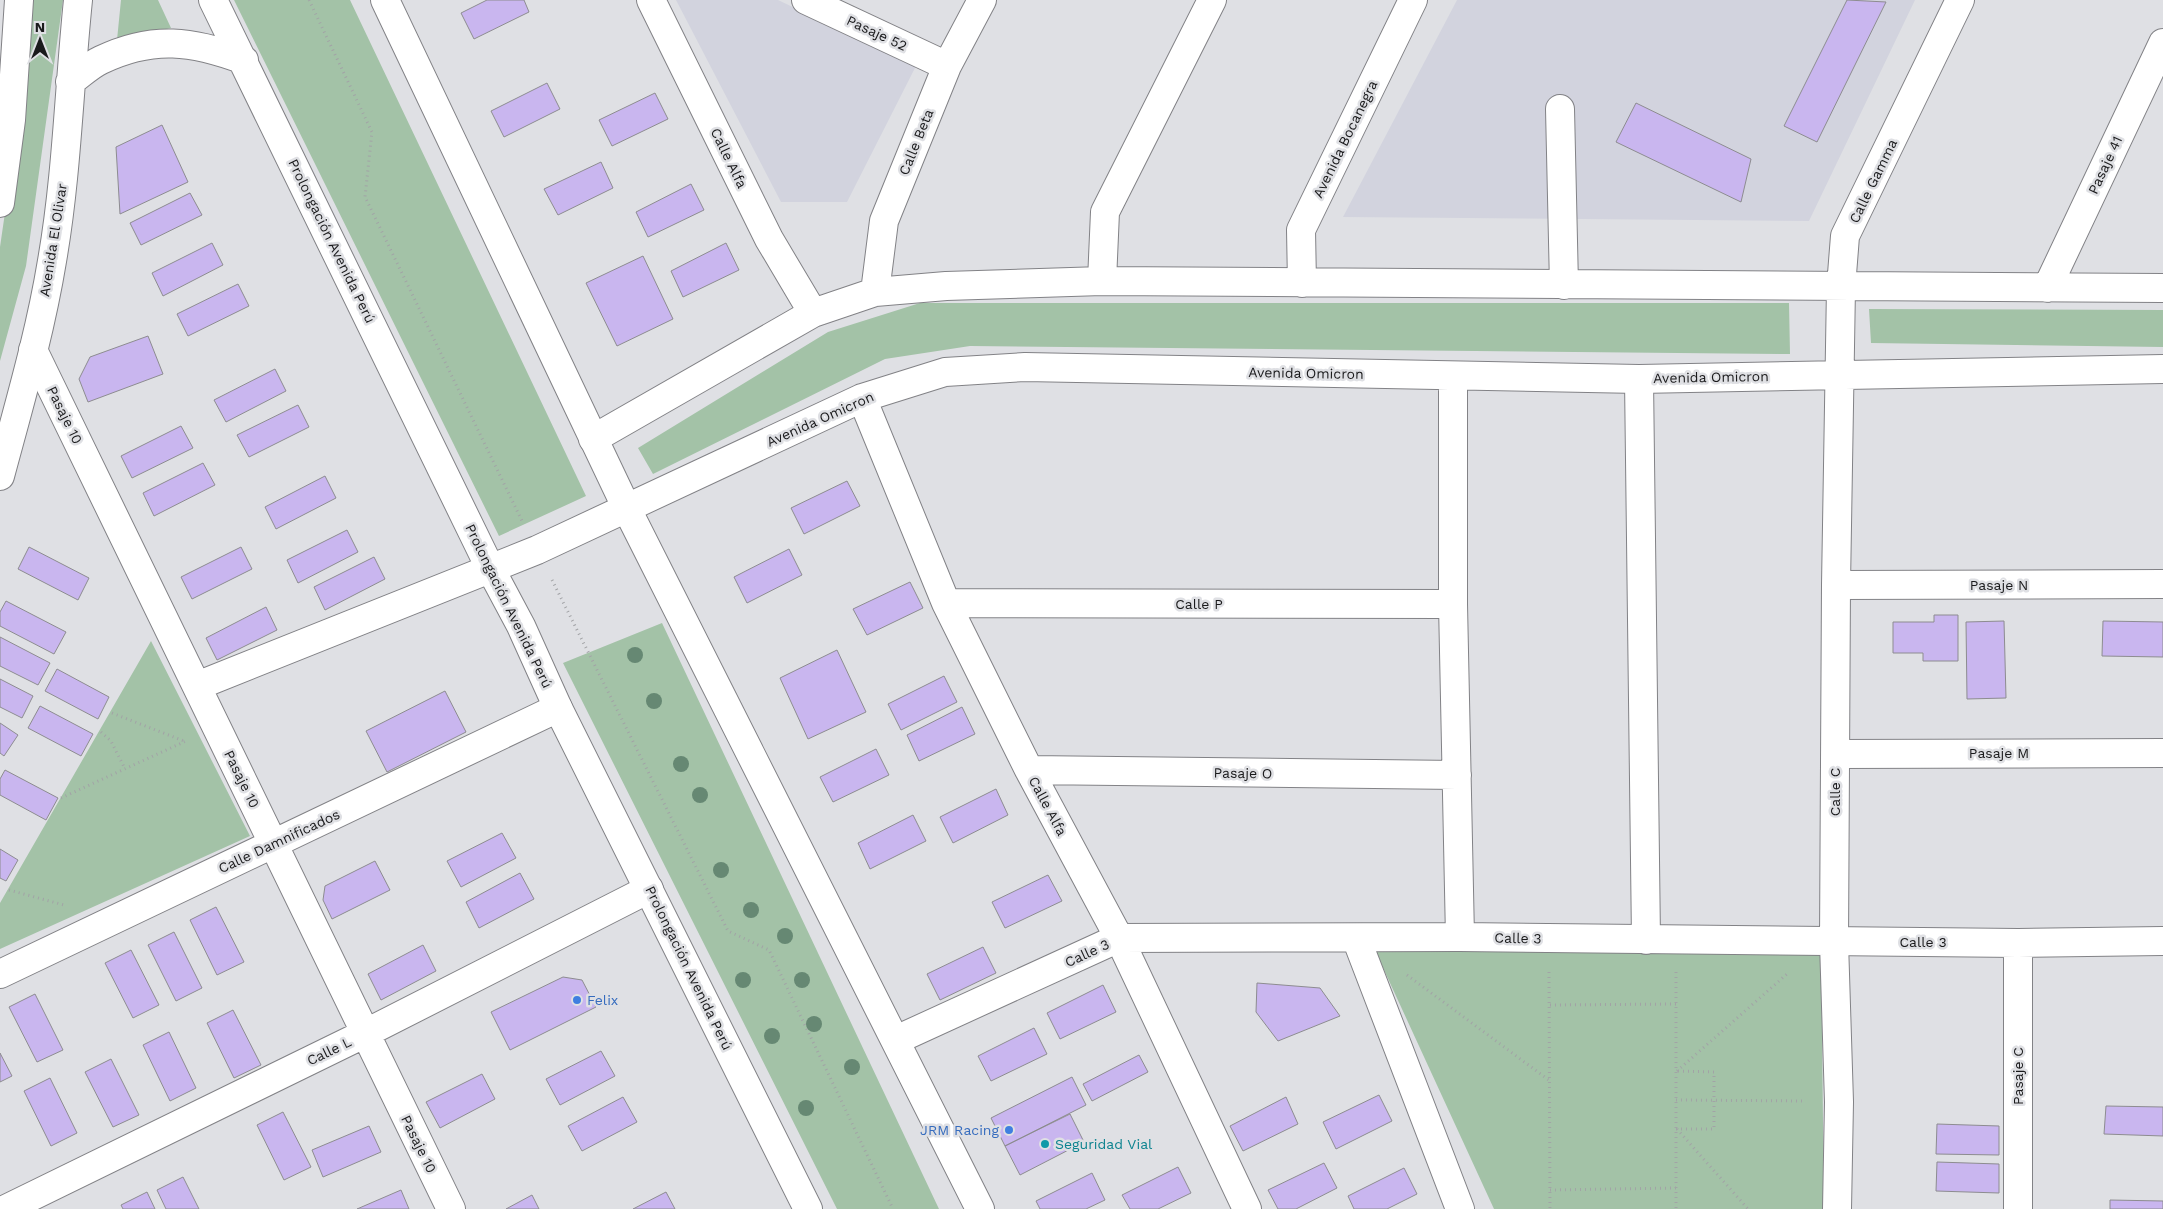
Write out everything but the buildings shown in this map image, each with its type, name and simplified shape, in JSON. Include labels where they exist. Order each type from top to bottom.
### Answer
[{"type":"street","points":[[0,203],[11,120],[19,0]]},
{"type":"street","name":"Avenida El Olivar","points":[[0,476],[33,350],[52,261],[66,150],[78,0]]},
{"type":"street","name":"Prolongación Avenida Perú","points":[[213,0],[244,60],[490,568],[521,626],[558,708],[808,1209]]},
{"type":"street","points":[[385,0],[627,509],[980,1209]]},
{"type":"street","name":"Calle Alfa","points":[[652,0],[769,239],[813,313]]},
{"type":"street","name":"Pasaje 52","points":[[806,0],[947,66]]},
{"type":"street","name":"Calle Beta","points":[[875,292],[884,221],[947,66],[982,0]]},
{"type":"street","points":[[1102,281],[1105,212],[1212,0]]},
{"type":"street","name":"Avenida Bocanegra","points":[[1302,283],[1301,230],[1413,0]]},
{"type":"street","name":"Calle Gamma","points":[[1838,375],[1841,287],[1846,236],[1960,0]]},
{"type":"street","points":[[70,82],[100,60],[135,47],[172,42],[209,47],[244,60]]},
{"type":"street","name":"Pasaje 41","points":[[2047,288],[2163,43]]},
{"type":"street","points":[[1560,109],[1564,285]]},
{"type":"street","points":[[593,439],[813,313],[875,292],[946,286],[1102,281],[2163,288]]},
{"type":"street","name":"Pasaje 10","points":[[33,350],[451,1209]]},
{"type":"street","name":"Avenida Omicron","points":[[197,686],[537,550],[862,398],[945,372],[1025,367],[1639,378],[2163,369]]},
{"type":"street","name":"Calle C","points":[[1837,1209],[1839,1102],[1834,942],[1838,375]]},
{"type":"street","points":[[1453,376],[1453,604],[1460,937]]},
{"type":"street","points":[[1639,378],[1646,940]]},
{"type":"street","name":"Calle Alfa","points":[[862,398],[946,604],[1029,770],[1119,938],[1247,1209]]},
{"type":"street","name":"Pasaje N","points":[[1836,585],[2163,584]]},
{"type":"street","name":"Calle P","points":[[946,604],[1453,604]]},
{"type":"street","name":"Calle Damnificados","points":[[0,974],[558,708]]},
{"type":"street","name":"Pasaje M","points":[[1836,754],[2163,753]]},
{"type":"street","name":"Pasaje O","points":[[1029,770],[1457,775]]},
{"type":"street","name":"Calle L","points":[[6,1209],[366,1033],[649,889]]},
{"type":"street","name":"Calle 3","points":[[896,1040],[1119,938],[1460,937],[2018,943],[2163,941]]},
{"type":"street","points":[[1356,938],[1460,1209]]},
{"type":"street","name":"Pasaje C","points":[[2018,943],[2018,1209]]},
{"type":"path","points":[[309,0],[372,132],[365,197],[537,550],[728,931],[769,950],[893,1209]]},
{"type":"path","points":[[112,713],[185,742]]},
{"type":"path","points":[[101,732],[111,740],[125,768]]},
{"type":"path","points":[[61,798],[190,740]]},
{"type":"path","points":[[9,890],[72,908]]},
{"type":"path","points":[[1676,939],[1676,1209]]},
{"type":"path","points":[[1549,968],[1550,1209]]},
{"type":"path","points":[[1400,970],[1550,1081]]},
{"type":"path","points":[[1676,1071],[1790,972]]},
{"type":"path","points":[[1550,1005],[1676,1004]]},
{"type":"path","points":[[1676,1071],[1714,1072],[1714,1129],[1676,1129]]},
{"type":"path","points":[[1676,1100],[1839,1102]]},
{"type":"path","points":[[1676,1129],[1748,1209]]},
{"type":"path","points":[[1550,1190],[1676,1188]]},
{"type":"shaded area","points":[[676,0],[778,0],[916,66],[847,202],[781,202]]},
{"type":"shaded area","points":[[1457,0],[1915,0],[1809,221],[1343,217]]},
{"type":"green space","points":[[31,0],[63,0],[26,266],[0,361],[0,247],[17,130]]},
{"type":"green space","points":[[121,0],[158,0],[171,28],[117,40]]},
{"type":"green space","points":[[234,0],[350,0],[586,496],[499,536]]},
{"type":"green space","points":[[920,303],[1789,303],[1790,354],[970,346],[885,359],[653,474],[638,448],[828,332]]},
{"type":"green space","points":[[1869,309],[2163,310],[2163,347],[1871,343]]},
{"type":"green space","points":[[662,623],[939,1209],[837,1209],[563,663]]},
{"type":"green space","points":[[151,641],[250,836],[0,949],[0,903]]},
{"type":"green space","points":[[1821,945],[1824,1209],[1494,1209],[1373,946]]},
{"type":"place","name":"Felix","points":[[577,1000]]},
{"type":"place","name":"JRM Racing","points":[[1009,1130]]},
{"type":"place","name":"Seguridad Vial","points":[[1045,1144]]}]
